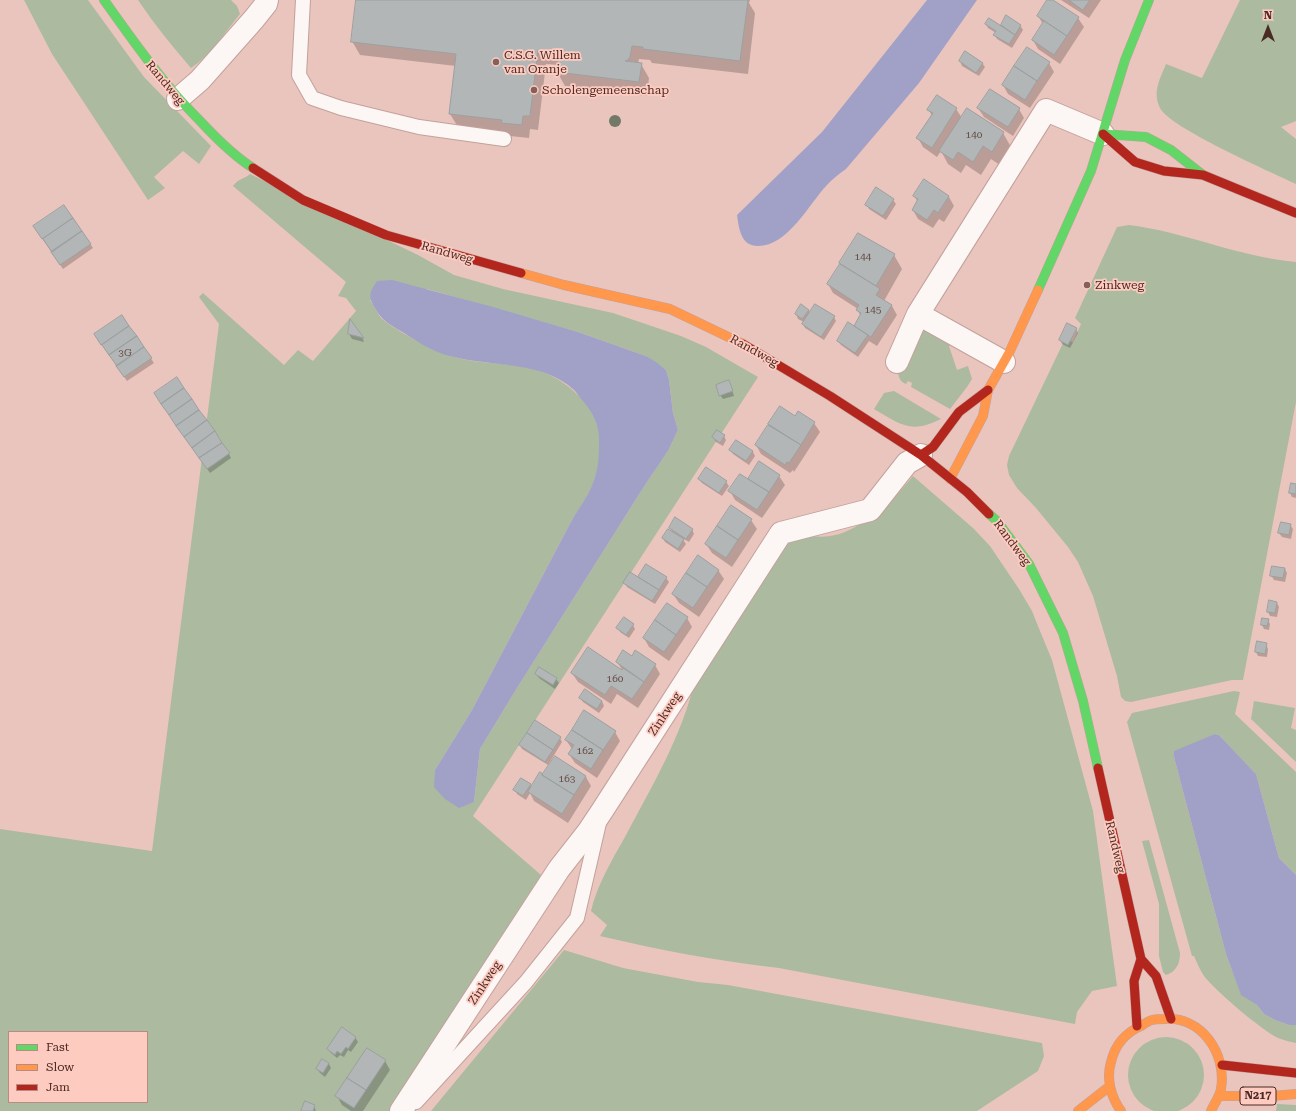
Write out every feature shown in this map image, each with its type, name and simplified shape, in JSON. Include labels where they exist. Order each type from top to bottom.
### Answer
[{"type":"street","name":"Randweg","points":[[104,0],[147,61],[178,99],[223,145],[250,167],[303,200],[386,235],[564,285],[670,309],[748,346],[830,396],[921,455],[967,492],[997,521],[1029,564],[1063,633],[1082,701],[1141,959],[1156,976],[1171,1019]]},
{"type":"street","points":[[178,99],[200,80],[254,19],[266,4],[267,0]]},
{"type":"street","name":"Zinkweg","points":[[950,479],[984,416],[988,390],[1004,362],[1082,193],[1103,134],[1125,60],[1149,0]]},
{"type":"street","points":[[897,362],[918,314],[1046,110],[1103,134],[1146,138],[1171,150],[1203,175],[1296,213]]},
{"type":"street","points":[[1103,134],[1135,162],[1164,171],[1203,175]]},
{"type":"street","points":[[918,314],[1004,362]]},
{"type":"street","name":"Zinkweg","points":[[401,1111],[559,869],[588,832],[602,811],[781,533],[870,510],[907,463],[933,447],[959,412],[988,390]]},
{"type":"street","points":[[1137,1026],[1134,981],[1141,959]]},
{"type":"street","name":"N217","points":[[1121,1111],[1115,1102],[1110,1086],[1109,1068],[1114,1052],[1124,1037],[1137,1026],[1148,1021],[1159,1019],[1182,1021],[1191,1025],[1204,1034],[1215,1046],[1222,1065],[1223,1081],[1220,1096],[1211,1111]]},
{"type":"street","name":"N217","points":[[1222,1065],[1296,1073]]},
{"type":"street","points":[[1078,1111],[1110,1086]]},
{"type":"street","name":"N217","points":[[1220,1096],[1272,1096],[1296,1094]]},
{"type":"lane","points":[[303,0],[299,75],[312,98],[341,108],[418,127],[504,139]]},
{"type":"lane","points":[[408,1111],[526,982],[576,918],[602,811]]},
{"type":"green space","points":[[24,0],[88,0],[144,77],[211,146],[199,164],[183,151],[154,177],[165,188],[148,200],[52,54]]},
{"type":"green space","points":[[138,0],[231,0],[237,6],[240,14],[205,57],[191,68],[163,35]]},
{"type":"green space","points":[[1240,0],[1296,0],[1296,121],[1281,127],[1296,139],[1296,184],[1222,149],[1182,127],[1168,117],[1160,108],[1158,102],[1157,91],[1159,80],[1166,64],[1202,78]]},
{"type":"green space","points":[[250,174],[418,255],[454,275],[503,289],[613,313],[681,336],[706,347],[758,377],[473,816],[541,875],[389,1111],[0,1111],[0,829],[152,851],[219,324],[199,297],[203,293],[284,365],[298,350],[313,361],[356,311],[346,298],[338,296],[346,282],[233,186]],"holes":[[[427,289],[578,332],[646,356],[666,370],[669,380],[673,413],[678,430],[668,451],[645,485],[480,749],[474,802],[435,770],[472,710],[573,518],[591,489],[599,464],[600,440],[598,424],[587,404],[574,391],[553,376],[528,368],[463,359],[436,350],[385,322],[370,300]]]},
{"type":"green space","points":[[1129,225],[1171,233],[1253,255],[1296,262],[1296,402],[1243,680],[1232,680],[1131,702],[1125,701],[1121,697],[1117,676],[1093,596],[1078,562],[1068,547],[1036,508],[1017,488],[1009,475],[1007,465],[1009,456],[1065,339],[1073,342],[1081,324],[1075,318],[1117,227]]},
{"type":"green space","points":[[924,327],[954,342],[949,346],[957,370],[968,366],[972,379],[950,409],[911,387],[912,383],[908,381],[906,384],[900,380],[899,377],[898,373],[920,328]]},
{"type":"green space","points":[[894,391],[941,419],[931,424],[922,426],[906,426],[874,409],[884,393]]},
{"type":"green space","points":[[913,476],[973,528],[990,546],[1032,611],[1052,660],[1093,811],[1117,986],[1092,991],[1077,1012],[1075,1024],[779,968],[689,955],[600,936],[607,925],[591,911],[605,873],[656,780],[674,741],[695,680],[789,533],[824,537],[845,532],[880,510],[900,492]]},
{"type":"green space","points":[[1234,691],[1240,692],[1235,714],[1296,772],[1296,875],[1279,858],[1256,774],[1219,735],[1215,734],[1174,757],[1226,954],[1241,994],[1257,1005],[1264,1014],[1289,1025],[1296,1025],[1296,1043],[1278,1038],[1239,1010],[1210,983],[1204,976],[1194,956],[1192,956],[1127,722],[1132,713]]},
{"type":"green space","points":[[1254,701],[1295,708],[1291,728],[1296,730],[1296,762],[1251,719]]},
{"type":"green space","points":[[1149,840],[1180,953],[1177,966],[1173,972],[1166,975],[1163,972],[1159,956],[1159,904],[1142,841]]},
{"type":"green space","points":[[564,950],[623,968],[698,982],[728,985],[1042,1043],[1044,1056],[1038,1071],[977,1111],[431,1111]]},
{"type":"green space","points":[[1159,1037],[1173,1037],[1181,1039],[1187,1043],[1198,1054],[1202,1060],[1204,1068],[1204,1082],[1202,1090],[1193,1102],[1181,1111],[1177,1112],[1151,1111],[1134,1096],[1130,1090],[1128,1082],[1128,1068],[1130,1060],[1134,1054],[1145,1043],[1151,1039]]},
{"type":"green space","points":[[1277,1104],[1296,1105],[1296,1111],[1276,1111]]},
{"type":"water","points":[[927,0],[977,0],[919,83],[846,169],[833,179],[820,193],[797,223],[779,239],[769,244],[758,246],[748,243],[744,240],[740,231],[737,215],[822,132]]},
{"type":"water","points":[[392,280],[578,332],[646,356],[666,370],[669,380],[673,413],[678,430],[668,451],[645,485],[480,749],[474,802],[459,808],[445,799],[434,787],[435,770],[472,710],[573,518],[586,498],[594,481],[596,472],[599,452],[599,434],[597,424],[590,410],[574,390],[561,380],[531,369],[465,359],[438,352],[383,319],[378,313],[370,297],[377,281]]},
{"type":"water","points":[[1215,734],[1219,735],[1256,774],[1279,858],[1296,875],[1296,1025],[1289,1025],[1264,1014],[1257,1005],[1241,995],[1226,954],[1174,757],[1174,751]]},
{"type":"building","name":"C.S.G. Willem van Oranje","points":[[356,0],[748,0],[740,61],[643,49],[643,47],[632,46],[630,57],[625,61],[642,63],[639,82],[556,72],[558,53],[538,50],[530,116],[523,116],[522,125],[501,123],[502,120],[449,114],[456,54],[351,42]]},
{"type":"building","points":[[1047,0],[1053,0],[1079,17],[1067,36],[1037,16]]},
{"type":"building","points":[[1069,0],[1090,0],[1083,10]]},
{"type":"building","points":[[1006,15],[1021,25],[1015,35],[1001,25]]},
{"type":"building","points":[[989,18],[1015,35],[1009,44],[993,35],[996,31],[985,24]]},
{"type":"building","points":[[1044,21],[1067,36],[1054,55],[1032,40]]},
{"type":"building","points":[[1027,47],[1050,62],[1037,81],[1014,66]]},
{"type":"building","points":[[965,51],[983,63],[976,73],[959,61]]},
{"type":"building","points":[[1014,66],[1037,81],[1025,100],[1002,85]]},
{"type":"building","points":[[990,89],[1020,108],[1008,127],[977,108]]},
{"type":"building","points":[[937,95],[957,108],[932,148],[916,138],[933,113],[927,110]]},
{"type":"building","points":[[967,108],[1004,132],[992,152],[983,146],[973,162],[958,152],[953,160],[939,151]]},
{"type":"building","points":[[924,179],[949,196],[938,213],[934,210],[927,220],[912,210],[918,199],[913,196]]},
{"type":"building","points":[[876,187],[894,199],[883,216],[865,205]]},
{"type":"building","points":[[64,205],[73,218],[42,239],[33,226]]},
{"type":"building","points":[[73,218],[82,231],[52,252],[43,239]]},
{"type":"building","points":[[82,231],[91,244],[60,265],[51,252]]},
{"type":"building","points":[[858,233],[895,254],[876,286],[839,263]]},
{"type":"building","points":[[840,264],[880,289],[876,295],[892,305],[871,337],[854,326],[861,313],[856,310],[859,305],[827,284]]},
{"type":"building","points":[[801,304],[809,310],[802,319],[795,314]]},
{"type":"building","points":[[815,304],[835,316],[821,337],[802,324]]},
{"type":"building","points":[[122,315],[129,326],[101,345],[94,334]]},
{"type":"building","points":[[350,319],[364,338],[348,334]]},
{"type":"building","points":[[848,322],[868,335],[855,353],[837,341]]},
{"type":"building","points":[[1067,323],[1077,328],[1068,345],[1059,340]]},
{"type":"building","points":[[129,326],[137,336],[109,355],[102,345]]},
{"type":"building","points":[[137,336],[144,347],[117,366],[109,355]]},
{"type":"building","points":[[144,347],[152,358],[124,377],[116,366]]},
{"type":"building","points":[[177,377],[184,388],[161,404],[154,393]]},
{"type":"building","points":[[729,380],[733,391],[719,396],[716,385]]},
{"type":"building","points":[[184,388],[192,399],[169,415],[161,404]]},
{"type":"building","points":[[192,399],[199,410],[176,426],[169,415]]},
{"type":"building","points":[[780,406],[795,416],[798,411],[815,422],[801,445],[768,424]]},
{"type":"building","points":[[199,410],[207,420],[184,437],[176,426]]},
{"type":"building","points":[[207,420],[215,431],[192,448],[184,437]]},
{"type":"building","points":[[768,425],[801,445],[789,463],[787,462],[785,465],[755,445]]},
{"type":"building","points":[[717,430],[725,435],[720,443],[712,437]]},
{"type":"building","points":[[215,431],[222,443],[199,458],[192,448]]},
{"type":"building","points":[[736,440],[753,451],[746,461],[729,450]]},
{"type":"building","points":[[222,443],[230,453],[207,469],[199,458]]},
{"type":"building","points":[[759,461],[780,475],[769,492],[748,479]]},
{"type":"building","points":[[706,467],[727,481],[719,493],[698,479]]},
{"type":"building","points":[[740,474],[769,492],[757,510],[728,491]]},
{"type":"building","points":[[1291,483],[1296,484],[1296,494],[1289,493]]},
{"type":"building","points":[[731,505],[752,519],[738,540],[717,526]]},
{"type":"building","points":[[675,517],[693,529],[686,539],[669,528]]},
{"type":"building","points":[[1281,522],[1291,524],[1289,535],[1278,533]]},
{"type":"building","points":[[717,526],[738,540],[726,558],[705,544]]},
{"type":"building","points":[[668,529],[684,539],[678,549],[662,538]]},
{"type":"building","points":[[698,555],[719,570],[707,587],[686,573]]},
{"type":"building","points":[[646,564],[667,577],[659,590],[638,577]]},
{"type":"building","points":[[1272,566],[1285,568],[1283,578],[1270,576]]},
{"type":"building","points":[[630,572],[659,590],[652,601],[623,583]]},
{"type":"building","points":[[686,573],[707,587],[693,608],[672,594]]},
{"type":"building","points":[[1269,600],[1277,602],[1275,613],[1267,612]]},
{"type":"building","points":[[667,603],[688,617],[676,635],[655,620]]},
{"type":"building","points":[[624,617],[634,624],[626,635],[616,628]]},
{"type":"building","points":[[1262,618],[1269,619],[1267,626],[1261,625]]},
{"type":"building","points":[[655,620],[676,635],[664,652],[643,638]]},
{"type":"building","points":[[1257,641],[1267,643],[1265,654],[1255,652]]},
{"type":"building","points":[[588,647],[622,670],[623,668],[644,682],[632,699],[611,686],[605,695],[571,673]]},
{"type":"building","points":[[623,650],[632,656],[635,650],[656,664],[644,682],[616,662]]},
{"type":"building","points":[[539,667],[557,678],[553,685],[535,674]]},
{"type":"building","points":[[585,689],[602,701],[597,709],[579,698]]},
{"type":"building","points":[[584,710],[616,731],[603,750],[572,730]]},
{"type":"building","points":[[535,720],[561,737],[553,750],[527,733]]},
{"type":"building","points":[[572,730],[603,750],[591,769],[568,754],[574,745],[565,740]]},
{"type":"building","points":[[527,733],[553,750],[545,762],[519,745]]},
{"type":"building","points":[[555,756],[586,776],[574,795],[542,775]]},
{"type":"building","points":[[540,772],[543,774],[542,775],[574,795],[562,814],[528,792]]},
{"type":"building","points":[[521,778],[531,784],[523,796],[513,790]]},
{"type":"building","points":[[342,1027],[356,1037],[348,1049],[346,1047],[341,1054],[337,1051],[335,1055],[327,1049]]},
{"type":"building","points":[[367,1048],[386,1060],[366,1090],[347,1078]]},
{"type":"building","points":[[322,1059],[329,1063],[323,1073],[316,1069]]},
{"type":"building","points":[[347,1078],[366,1090],[354,1108],[335,1096]]},
{"type":"building","points":[[305,1101],[315,1105],[313,1111],[301,1111]]},
{"type":"traffic: fast","points":[[104,0],[139,49],[189,109],[220,142],[253,168]]},
{"type":"traffic: fast","points":[[1038,290],[1091,171],[1125,60],[1149,0]]},
{"type":"traffic: fast","points":[[1103,134],[1146,137],[1171,150],[1203,175]]},
{"type":"traffic: fast","points":[[989,514],[997,521],[1029,564],[1063,633],[1083,701],[1098,768]]},
{"type":"traffic: slow","points":[[521,273],[564,285],[670,309],[743,344]]},
{"type":"traffic: slow","points":[[950,479],[983,416],[988,390],[1009,353],[1038,290]]},
{"type":"traffic: slow","points":[[1121,1111],[1112,1094],[1109,1081],[1110,1068],[1115,1050],[1130,1032],[1151,1020],[1156,1019],[1178,1020],[1190,1024],[1209,1040],[1216,1051],[1222,1076],[1221,1089],[1211,1111]]},
{"type":"traffic: slow","points":[[1078,1111],[1110,1086]]},
{"type":"traffic: slow","points":[[1220,1096],[1272,1096],[1296,1094]]},
{"type":"traffic: jam","points":[[1103,134],[1135,162],[1164,171],[1203,175],[1296,213]]},
{"type":"traffic: jam","points":[[253,168],[303,200],[386,235],[521,273]]},
{"type":"traffic: jam","points":[[743,344],[830,396],[921,455],[967,492],[989,514]]},
{"type":"traffic: jam","points":[[921,455],[933,447],[959,412],[988,390]]},
{"type":"traffic: jam","points":[[1098,768],[1141,959],[1156,976],[1171,1019]]},
{"type":"traffic: jam","points":[[1137,1026],[1134,981],[1141,959]]},
{"type":"traffic: jam","points":[[1222,1065],[1296,1073]]},
{"type":"place","name":"C.S.G. Willem van Oranje","points":[[496,62]]},
{"type":"place","name":"Scholengemeenschap","points":[[534,90]]},
{"type":"place","name":"Zinkweg","points":[[1087,285]]}]
